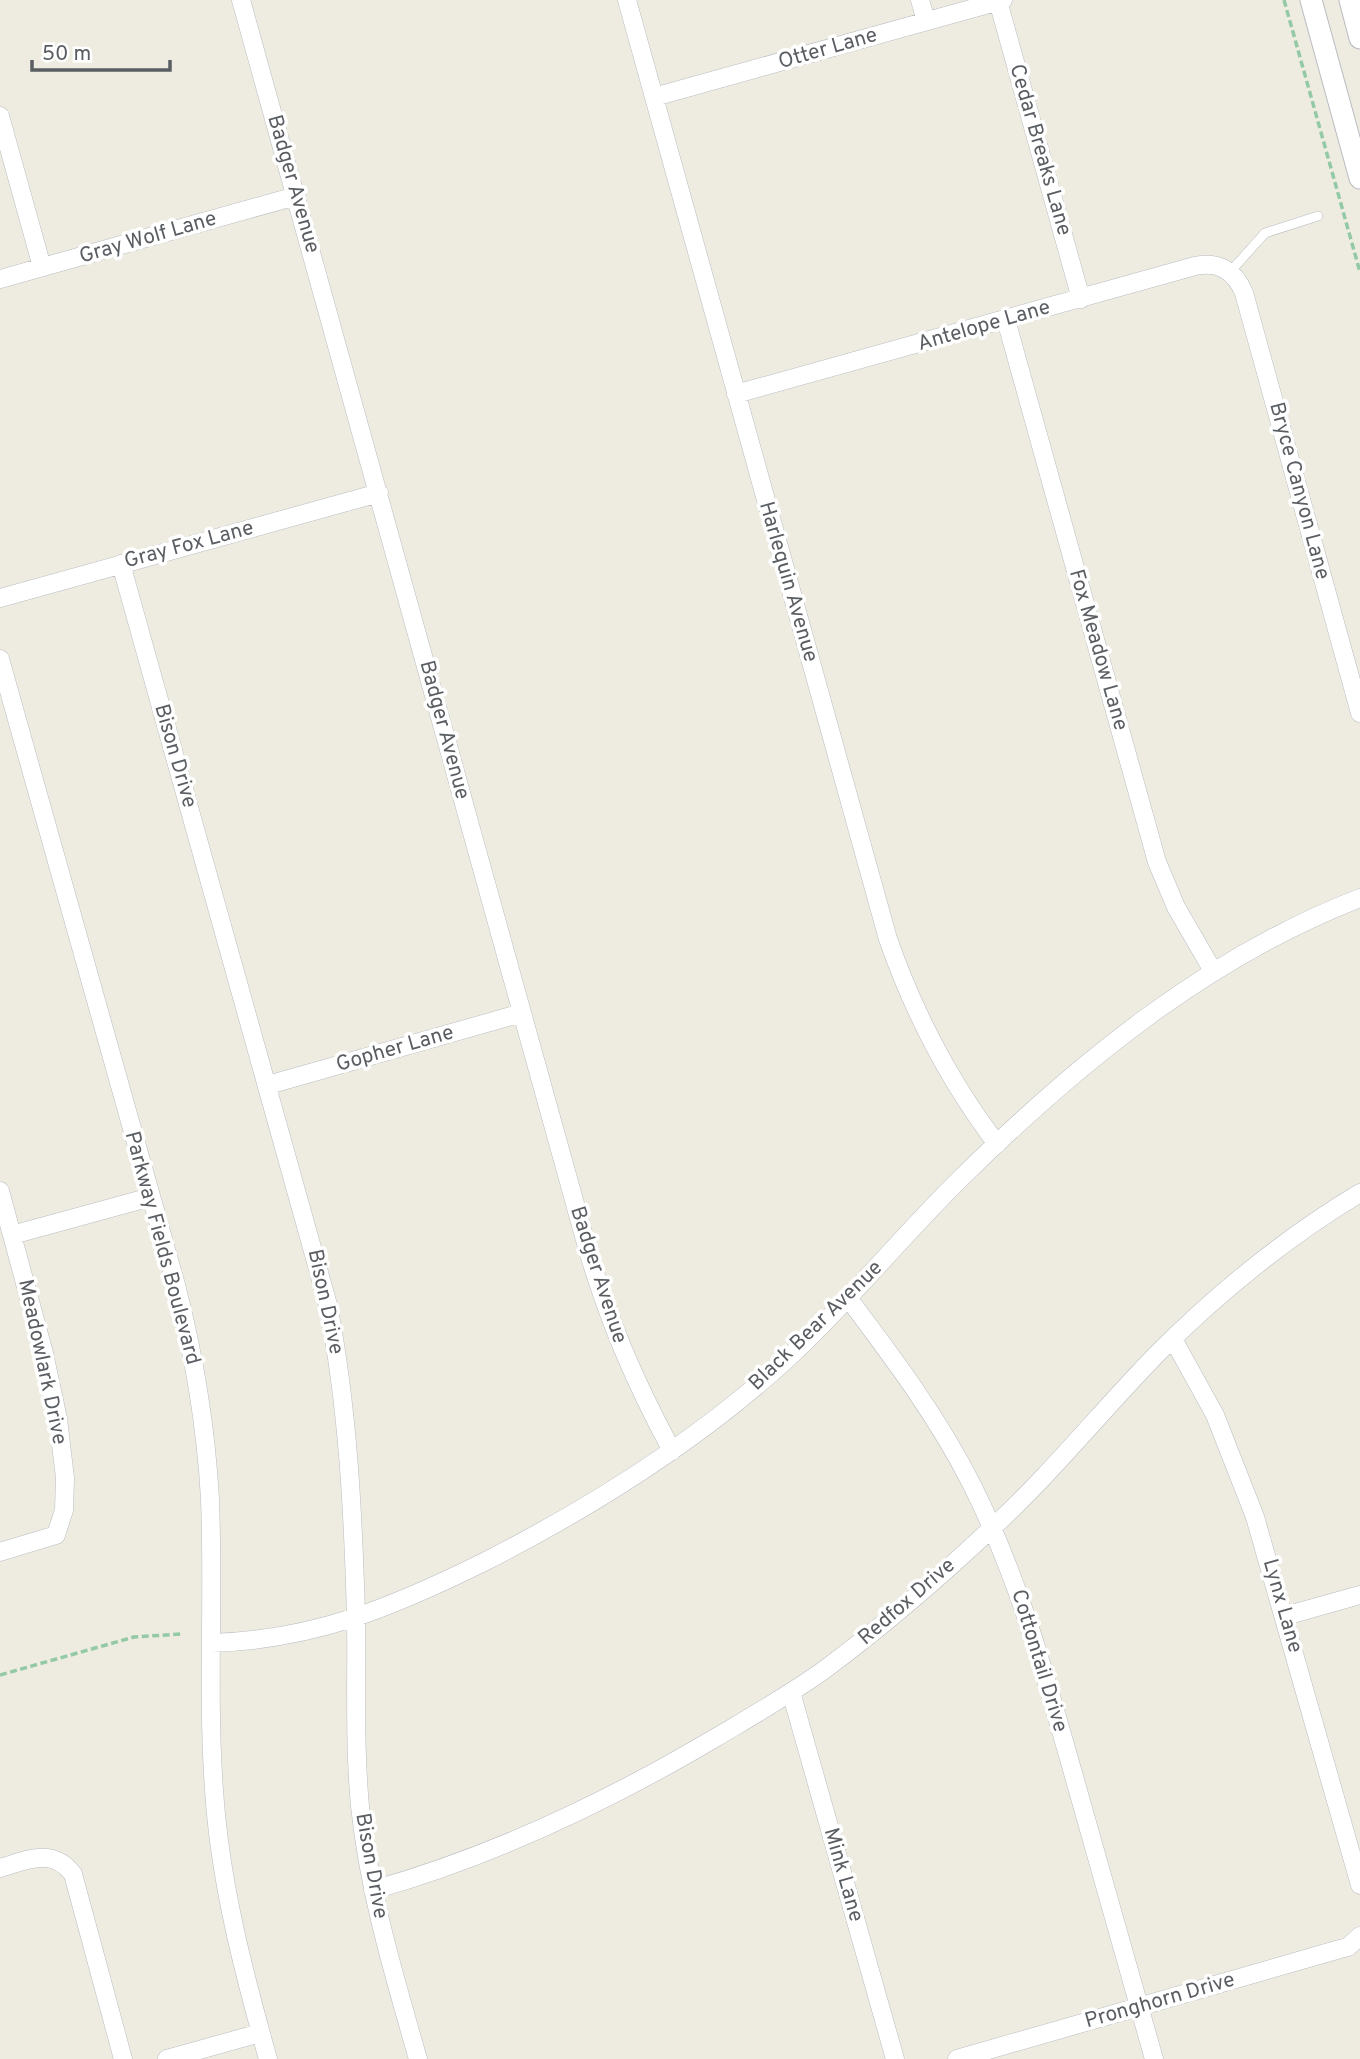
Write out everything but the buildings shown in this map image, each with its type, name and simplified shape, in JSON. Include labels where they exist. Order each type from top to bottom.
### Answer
[{"type":"street","name":"Badger Avenue","points":[[241,0],[597,1281],[637,1384],[672,1451]]},
{"type":"street","name":"Harlequin Avenue","points":[[627,0],[895,959],[910,999],[940,1059],[997,1144]]},
{"type":"street","points":[[920,0],[926,21]]},
{"type":"street","points":[[1311,0],[1360,178]]},
{"type":"street","points":[[1350,0],[1360,38]]},
{"type":"street","name":"Otter Lane","points":[[654,97],[1001,1]]},
{"type":"street","name":"Cedar Breaks Lane","points":[[1001,1],[1081,299]]},
{"type":"street","points":[[0,116],[42,267]]},
{"type":"street","name":"Gray Wolf Lane","points":[[0,279],[296,196]]},
{"type":"street","name":"Antelope Lane","points":[[736,394],[1203,264],[1219,266],[1230,272]]},
{"type":"street","name":"Bryce Canyon Lane","points":[[1230,272],[1241,284],[1244,293],[1360,713]]},
{"type":"street","name":"Fox Meadow Lane","points":[[1006,320],[1157,862],[1176,907],[1213,971]]},
{"type":"street","name":"Gray Fox Lane","points":[[0,598],[379,493]]},
{"type":"street","name":"Bison Drive","points":[[121,564],[317,1258],[337,1352],[348,1436],[356,1618],[357,1770],[364,1840],[385,1942],[418,2059]]},
{"type":"street","name":"Parkway Fields Boulevard","points":[[0,659],[185,1321],[201,1409],[210,1500],[214,1789],[222,1865],[238,1949],[268,2059]]},
{"type":"street","name":"Black Bear Avenue","points":[[211,1643],[278,1638],[329,1627],[418,1594],[520,1544],[580,1510],[672,1451],[774,1370],[818,1330],[960,1180],[1083,1068],[1213,971],[1289,929],[1360,898]]},
{"type":"street","name":"Gopher Lane","points":[[268,1085],[522,1013]]},
{"type":"street","name":"Meadowlark Drive","points":[[0,1191],[44,1353],[58,1419],[65,1478],[64,1510],[56,1535],[0,1552]]},
{"type":"street","name":"Redfox Drive","points":[[373,1890],[480,1854],[583,1809],[690,1753],[791,1692],[883,1624],[993,1528],[1066,1455],[1135,1377],[1173,1339],[1278,1249],[1360,1193]]},
{"type":"street","points":[[12,1236],[151,1198]]},
{"type":"street","name":"Cottontail Drive","points":[[848,1298],[930,1410],[993,1528],[1035,1639],[1154,2059]]},
{"type":"street","name":"Lynx Lane","points":[[1173,1339],[1205,1395],[1240,1476],[1269,1559],[1360,1885]]},
{"type":"street","points":[[1285,1616],[1360,1595]]},
{"type":"street","name":"Mink Lane","points":[[791,1692],[895,2059]]},
{"type":"street","points":[[0,1868],[47,1857],[61,1862],[74,1874],[123,2059]]},
{"type":"street","name":"Pronghorn Drive","points":[[957,2059],[1340,1949],[1360,1936]]},
{"type":"street","points":[[167,2059],[261,2033]]},
{"type":"lane","points":[[1230,272],[1265,233],[1318,216]]},
{"type":"path","points":[[1284,0],[1360,272]]},
{"type":"path","points":[[0,1675],[134,1637],[182,1634]]}]
